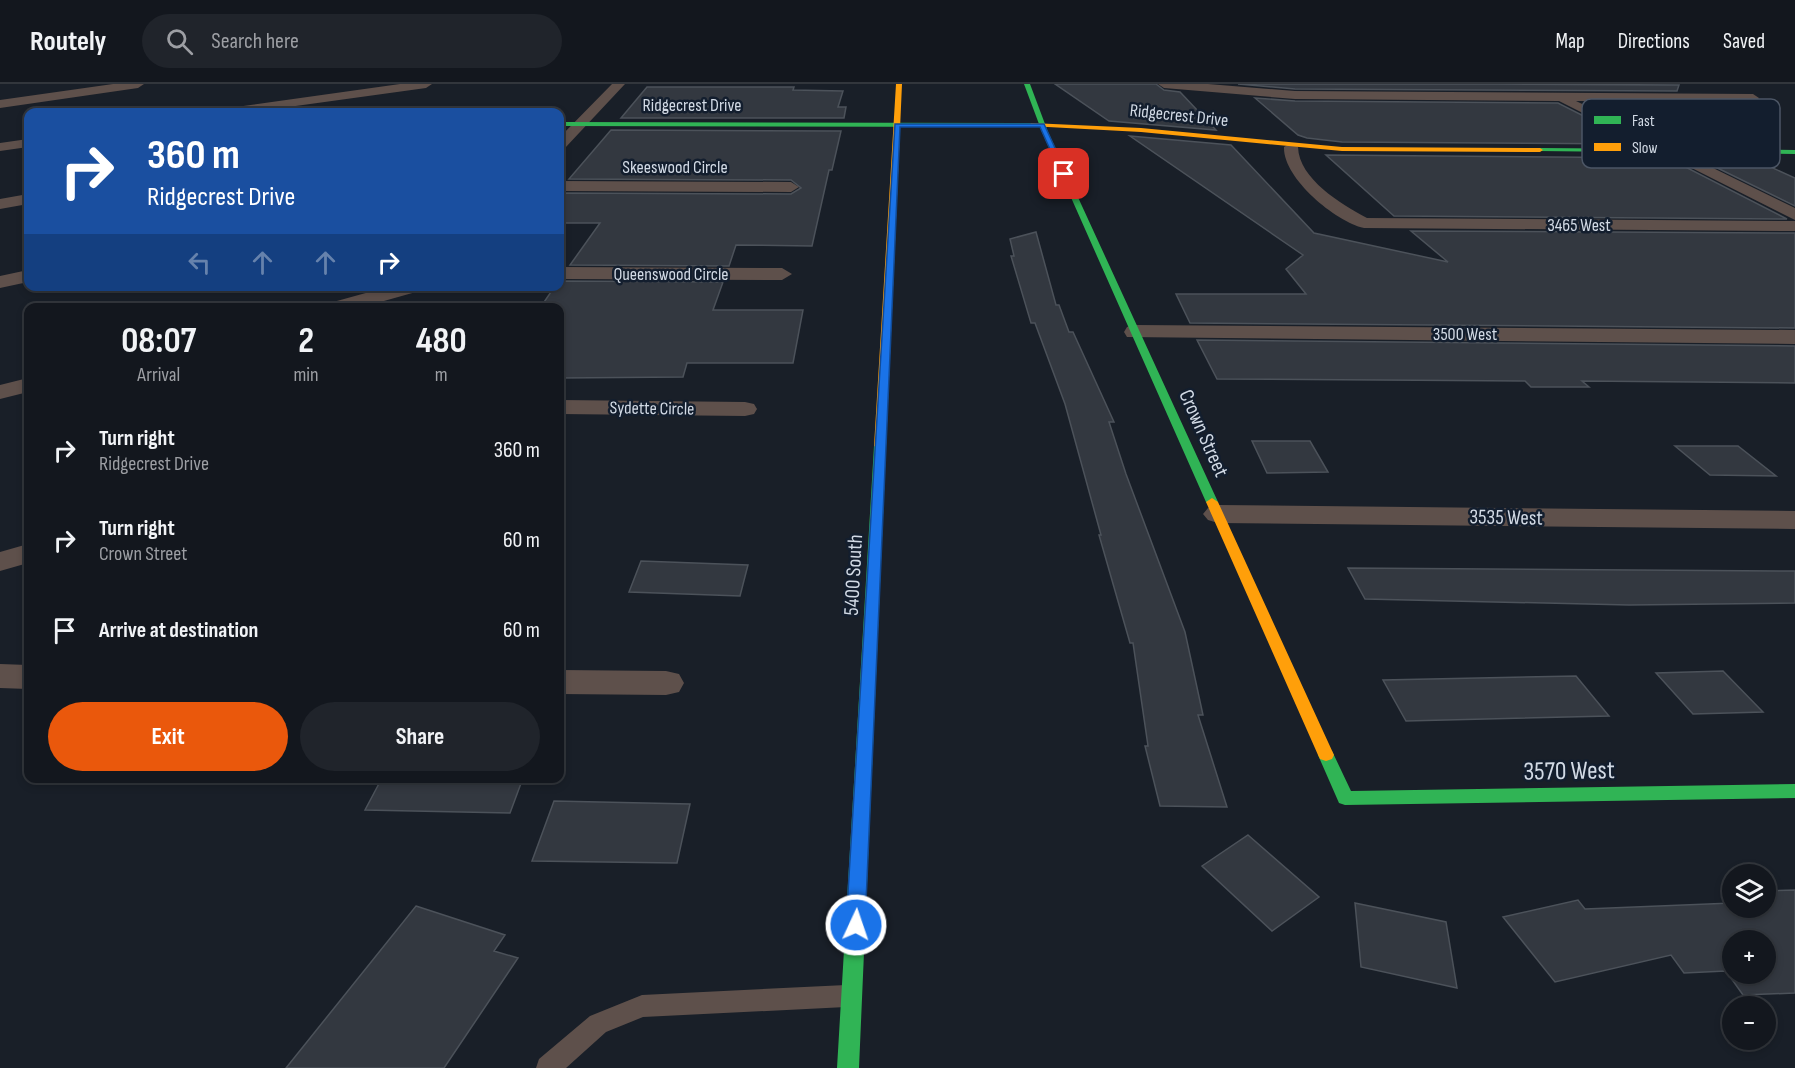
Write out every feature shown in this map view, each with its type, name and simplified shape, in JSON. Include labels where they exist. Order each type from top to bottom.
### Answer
[{"type":"street","points":[[0,104],[138,84]]},
{"type":"street","points":[[257,108],[426,84]]},
{"type":"street","points":[[564,141],[619,84]]},
{"type":"street","name":"5400 South","points":[[848,1068],[899,84]]},
{"type":"street","name":"Crown Street","points":[[1027,84],[1042,126],[1345,798]]},
{"type":"street","points":[[1164,84],[1295,95],[1753,98],[1716,84]]},
{"type":"street","points":[[1534,84],[1582,108]]},
{"type":"street","name":"Ridgecrest Drive","points":[[564,124],[1042,126],[1170,132],[1290,147],[1582,150]]},
{"type":"street","points":[[0,147],[24,144]]},
{"type":"street","name":"3465 West","points":[[1290,147],[1292,162],[1298,171],[1335,207],[1364,223],[1795,226]]},
{"type":"street","name":"Ridgecrest Drive","points":[[1780,152],[1795,152]]},
{"type":"street","points":[[1701,168],[1795,215]]},
{"type":"street","name":"Skeeswood Circle","points":[[564,186],[791,187]]},
{"type":"street","points":[[0,204],[24,200]]},
{"type":"street","name":"Queenswood Circle","points":[[564,273],[782,274]]},
{"type":"street","points":[[0,282],[24,277]]},
{"type":"street","points":[[352,303],[397,291]]},
{"type":"street","name":"3500 West","points":[[1135,332],[1795,337]]},
{"type":"street","points":[[0,393],[24,386]]},
{"type":"street","name":"Sydette Circle","points":[[564,407],[745,409]]},
{"type":"street","name":"3535 West","points":[[1218,514],[1795,520]]},
{"type":"street","points":[[0,562],[24,554]]},
{"type":"street","points":[[0,676],[24,677]]},
{"type":"street","points":[[564,682],[666,683]]},
{"type":"street","name":"3570 West","points":[[1345,798],[1795,790]]},
{"type":"lane","points":[[548,1068],[598,1024],[642,1006],[852,996]]},
{"type":"building","points":[[1055,84],[1156,84],[1164,90],[1180,92],[1216,130],[1109,121]]},
{"type":"building","points":[[1238,84],[1679,85],[1677,91],[1295,89]]},
{"type":"building","points":[[647,87],[794,87],[793,90],[843,91],[838,107],[846,107],[844,118],[621,118]]},
{"type":"building","points":[[1255,98],[1295,101],[1558,103],[1582,115],[1582,144],[1342,142],[1298,135]]},
{"type":"building","points":[[611,130],[841,131],[832,170],[829,170],[812,246],[736,245],[729,266],[570,265],[600,223],[564,223],[564,193],[791,194],[801,188],[791,180],[569,179]]},
{"type":"building","points":[[1130,136],[1231,145],[1314,233],[1448,262],[1411,231],[1795,233],[1795,328],[1190,323],[1176,294],[1306,294],[1286,269],[1303,255]]},
{"type":"building","points":[[1326,155],[1582,157],[1582,168],[1688,168],[1787,219],[1394,216]]},
{"type":"building","points":[[1717,168],[1773,168],[1795,178],[1795,206]]},
{"type":"building","points":[[1036,232],[1056,305],[1059,305],[1069,332],[1073,332],[1114,422],[1109,422],[1126,474],[1185,632],[1203,715],[1198,715],[1227,807],[1160,806],[1145,746],[1148,746],[1133,643],[1130,643],[1099,535],[1101,535],[1065,404],[1035,323],[1031,323],[1011,256],[1014,256],[1010,239]]},
{"type":"building","points":[[564,281],[723,282],[713,310],[803,310],[793,363],[687,363],[683,377],[564,378],[564,303],[543,303],[552,291],[564,291]]},
{"type":"building","points":[[1197,340],[1795,346],[1795,383],[1582,381],[1589,387],[1531,387],[1525,381],[1217,379]]},
{"type":"building","points":[[1252,441],[1310,441],[1328,472],[1267,473]]},
{"type":"building","points":[[1675,446],[1738,446],[1776,476],[1710,475]]},
{"type":"building","points":[[641,561],[748,565],[740,596],[629,592]]},
{"type":"building","points":[[1348,568],[1795,571],[1795,603],[1629,605],[1365,599]]},
{"type":"building","points":[[1723,671],[1763,712],[1693,714],[1656,673]]},
{"type":"building","points":[[1576,676],[1609,716],[1406,721],[1383,680]]},
{"type":"building","points":[[379,783],[521,783],[510,813],[365,810]]},
{"type":"building","points":[[554,801],[690,804],[677,863],[532,861]]},
{"type":"building","points":[[1248,835],[1319,897],[1272,931],[1202,866]]},
{"type":"building","points":[[1795,890],[1795,993],[1743,995],[1735,984],[1776,984],[1776,930],[1722,930],[1722,971],[1684,973],[1671,955],[1555,982],[1503,917],[1578,900],[1585,909],[1722,903],[1722,918],[1776,918],[1776,891]]},
{"type":"building","points":[[1355,903],[1446,922],[1457,988],[1361,967]]},
{"type":"building","points":[[416,906],[505,935],[494,951],[518,958],[444,1068],[286,1068]]},
{"type":"traffic: fast","points":[[1027,84],[1045,132],[1212,502]]},
{"type":"traffic: fast","points":[[564,124],[1031,125]]},
{"type":"traffic: fast","points":[[1540,150],[1582,150]]},
{"type":"traffic: fast","points":[[1780,152],[1795,152]]},
{"type":"traffic: fast","points":[[848,1068],[880,446]]},
{"type":"traffic: fast","points":[[1326,755],[1345,798],[1795,791]]},
{"type":"traffic: slow","points":[[880,446],[899,84]]},
{"type":"traffic: slow","points":[[1031,125],[1141,130],[1342,149],[1540,150]]},
{"type":"traffic: slow","points":[[1212,502],[1326,755]]},
{"type":"route","points":[[856,925],[897,125],[1042,126],[1064,174]]}]
